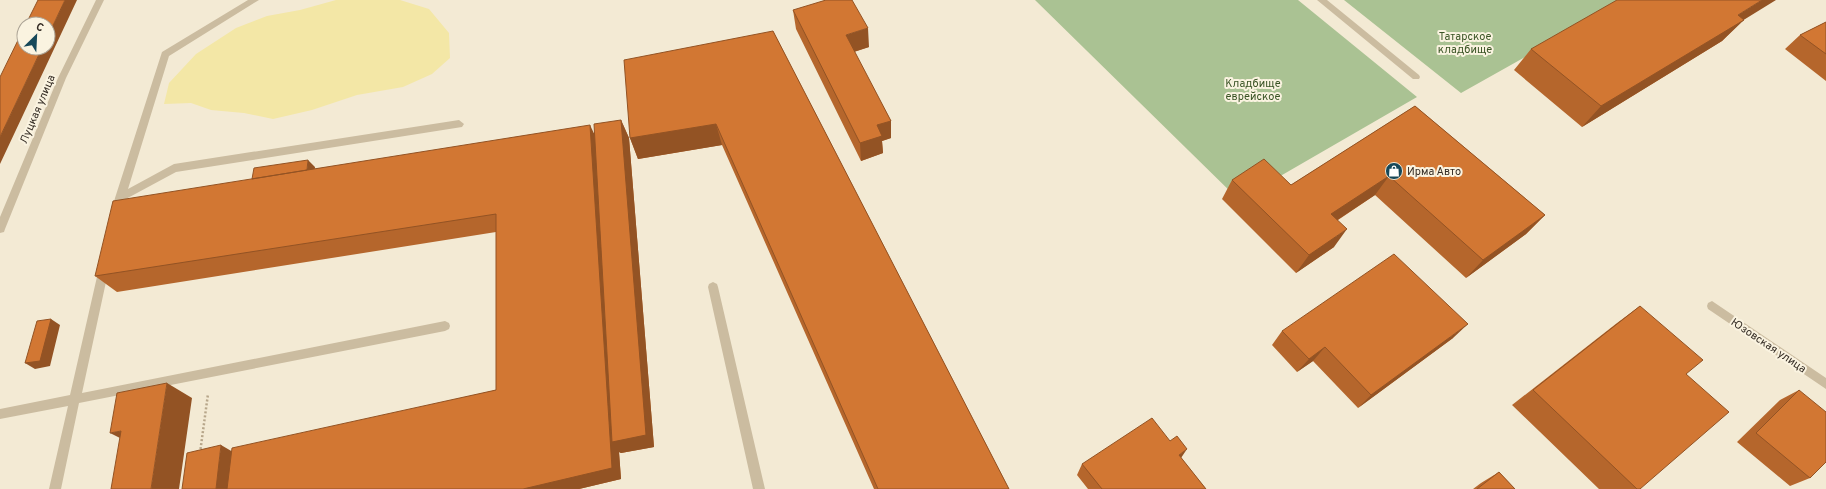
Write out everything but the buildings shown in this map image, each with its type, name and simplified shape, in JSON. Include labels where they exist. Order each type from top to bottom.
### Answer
[{"type":"street","name":"Луцкая улица","points":[[0,229],[62,78],[100,0]]},
{"type":"street","points":[[114,221],[166,54],[255,0]]},
{"type":"street","points":[[1321,0],[1416,77]]},
{"type":"street","points":[[120,198],[174,168],[459,124]]},
{"type":"street","points":[[55,489],[106,260]]},
{"type":"street","points":[[713,287],[759,489]]},
{"type":"street","name":"Юзовская улица","points":[[1712,306],[1826,384]]},
{"type":"street","points":[[0,414],[445,326]]},
{"type":"path","points":[[199,458],[212,372]]},
{"type":"green space","name":"Кладбище еврейское","points":[[1035,0],[1298,0],[1417,97],[1239,200]]},
{"type":"green space","name":"Татарское кладбище","points":[[1344,0],[1627,0],[1461,93]]},
{"type":"sand","points":[[336,0],[400,0],[429,9],[449,33],[450,58],[432,74],[403,87],[357,95],[312,110],[273,119],[244,113],[211,110],[191,103],[164,104],[169,83],[196,54],[236,28],[267,16],[300,10]]},
{"type":"place","name":"Ирма Авто","points":[[1394,171]]}]
